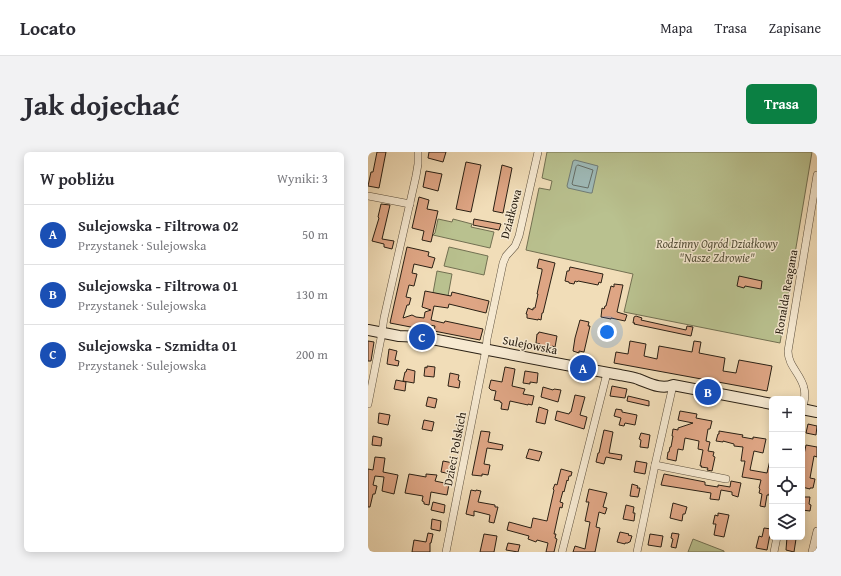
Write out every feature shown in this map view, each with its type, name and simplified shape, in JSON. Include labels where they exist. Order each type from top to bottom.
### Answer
[{"type":"main road","name":"Sulejowska","points":[[368,324],[399,336],[418,337],[486,349],[607,373],[670,381],[673,385],[769,403]]},
{"type":"main road","name":"Sulejowska","points":[[368,330],[382,330]]},
{"type":"main road","points":[[805,410],[817,412]]},
{"type":"street","points":[[368,404],[382,330],[418,168],[418,152]]},
{"type":"street","name":"Działkowa","points":[[486,349],[503,263],[506,256],[515,246],[519,236],[538,152]]},
{"type":"street","name":"Ronalda Reagana","points":[[805,396],[804,386],[790,363],[788,351],[817,175]]},
{"type":"street","points":[[368,196],[410,204]]},
{"type":"street","name":"Dzieci Polskich","points":[[446,552],[486,349]]},
{"type":"street","points":[[562,552],[607,373]]},
{"type":"street","points":[[637,552],[673,385]]},
{"type":"street","points":[[655,465],[726,478]]},
{"type":"street","points":[[812,552],[817,531]]},
{"type":"street","points":[[774,552],[776,540]]},
{"type":"green space","name":"Rodzinny Ogród Działkowy \"Nasze Zdrowie\"","points":[[547,152],[812,152],[780,343],[624,312],[633,274],[526,250],[539,188],[550,190],[552,181],[542,178]]},
{"type":"green space","points":[[438,219],[452,222],[453,219],[472,224],[471,227],[494,232],[490,248],[433,235],[435,233]]},
{"type":"green space","points":[[449,247],[488,256],[484,275],[444,266]]},
{"type":"green space","points":[[437,271],[452,274],[448,296],[433,293]]},
{"type":"green space","points":[[693,539],[724,551],[724,552],[688,552]]},
{"type":"water","points":[[575,160],[598,166],[592,193],[568,188],[567,186],[573,161]]},
{"type":"building","points":[[377,152],[386,152],[379,188],[368,186],[371,172],[373,172]]},
{"type":"building","points":[[429,152],[446,152],[443,162],[428,158]]},
{"type":"building","points":[[466,162],[481,165],[471,212],[456,209]]},
{"type":"building","points":[[502,165],[512,168],[503,213],[493,211]]},
{"type":"building","points":[[426,171],[442,174],[438,191],[423,187]]},
{"type":"building","points":[[419,197],[429,200],[427,209],[438,211],[431,242],[422,240],[424,231],[412,228]]},
{"type":"building","points":[[381,204],[390,205],[382,239],[394,241],[392,249],[384,247],[384,244],[372,241],[379,218]]},
{"type":"building","points":[[474,219],[501,224],[499,230],[473,225]]},
{"type":"building","points":[[407,247],[429,252],[428,256],[435,258],[432,268],[414,264],[412,273],[417,274],[414,286],[409,285],[406,297],[411,298],[403,318],[412,315],[424,318],[425,312],[431,310],[422,307],[425,291],[451,296],[452,292],[489,301],[486,313],[449,304],[448,308],[434,306],[431,320],[444,323],[445,321],[483,329],[480,340],[434,331],[435,326],[423,324],[421,329],[390,323]]},
{"type":"building","points":[[539,259],[555,263],[541,320],[527,318],[526,314],[528,308],[533,310],[533,308],[535,308],[542,271],[542,269],[537,268]]},
{"type":"building","points":[[570,267],[603,274],[601,283],[599,282],[598,285],[575,281],[574,284],[565,281],[567,271],[569,271]]},
{"type":"building","points":[[739,276],[762,281],[761,289],[737,286]]},
{"type":"building","points":[[614,284],[623,285],[617,312],[627,315],[625,321],[601,317],[602,308],[604,309],[606,306],[611,286],[614,287]]},
{"type":"building","points":[[636,316],[642,318],[641,320],[686,330],[687,326],[693,327],[691,336],[634,324],[634,317]]},
{"type":"building","points":[[580,320],[589,322],[588,326],[590,326],[584,352],[579,351],[579,353],[573,351]]},
{"type":"building","points":[[539,332],[557,336],[555,347],[552,346],[551,348],[536,343],[537,334]]},
{"type":"building","points":[[368,341],[374,342],[371,361],[368,361]]},
{"type":"building","points":[[630,341],[646,344],[644,356],[657,359],[659,346],[692,352],[694,341],[701,342],[699,353],[725,358],[723,371],[736,373],[739,360],[772,366],[767,391],[614,363],[616,352],[628,354]]},
{"type":"building","points":[[389,349],[397,351],[395,360],[399,361],[398,366],[387,364]]},
{"type":"building","points":[[427,366],[435,367],[434,377],[424,376],[425,367],[427,368]]},
{"type":"building","points":[[505,367],[515,369],[512,386],[525,389],[523,394],[534,396],[532,405],[510,401],[508,410],[501,409],[502,403],[494,400],[496,391],[489,388],[491,380],[502,382]]},
{"type":"building","points":[[407,369],[415,371],[414,383],[403,381]]},
{"type":"building","points":[[525,371],[538,373],[537,383],[523,383]]},
{"type":"building","points":[[450,373],[459,375],[459,388],[448,386]]},
{"type":"building","points":[[396,380],[406,382],[405,391],[394,389]]},
{"type":"building","points":[[612,386],[627,389],[625,398],[610,396]]},
{"type":"building","points":[[543,387],[553,390],[561,390],[558,402],[541,397]]},
{"type":"building","points":[[575,395],[585,397],[580,415],[587,417],[584,429],[555,420],[557,411],[569,414],[571,412]]},
{"type":"building","points":[[628,396],[649,401],[649,406],[627,401]]},
{"type":"building","points":[[428,397],[437,399],[435,408],[426,406]]},
{"type":"building","points":[[539,407],[548,410],[545,424],[536,422]]},
{"type":"building","points":[[616,409],[622,410],[622,412],[637,415],[635,425],[625,423],[624,426],[619,425],[621,418],[614,416]]},
{"type":"building","points":[[680,411],[697,414],[696,418],[712,421],[710,429],[708,429],[706,441],[710,442],[708,451],[714,452],[713,456],[715,457],[712,471],[707,470],[708,468],[700,466],[703,450],[698,449],[699,441],[685,438],[683,450],[678,449],[676,461],[667,459],[668,452],[671,447],[673,429],[678,430],[678,428],[693,423],[678,420]]},
{"type":"building","points":[[379,413],[390,415],[388,425],[378,423]]},
{"type":"building","points":[[424,420],[434,422],[432,431],[422,429]]},
{"type":"building","points":[[808,424],[817,426],[816,435],[806,433]]},
{"type":"building","points":[[604,430],[613,432],[609,453],[622,455],[621,460],[606,457],[604,464],[596,462]]},
{"type":"building","points":[[481,431],[490,432],[488,442],[503,445],[502,450],[487,448],[484,464],[490,465],[488,475],[482,474],[482,476],[472,475]]},
{"type":"building","points":[[719,431],[743,435],[742,437],[753,439],[753,437],[766,439],[763,453],[754,451],[750,470],[767,473],[769,464],[769,495],[767,495],[765,507],[760,506],[762,494],[759,493],[759,488],[761,480],[742,477],[745,461],[741,461],[743,447],[734,446],[734,444],[723,441],[716,441]]},
{"type":"building","points":[[641,433],[650,435],[648,448],[640,447],[641,440],[639,439]]},
{"type":"building","points":[[373,436],[382,438],[381,446],[372,445]]},
{"type":"building","points":[[806,445],[817,447],[817,457],[814,456],[810,478],[815,479],[813,488],[810,489],[805,488]]},
{"type":"building","points":[[529,449],[542,452],[539,461],[526,458]]},
{"type":"building","points":[[375,457],[385,458],[383,472],[398,475],[394,494],[382,491],[384,477],[375,476],[373,485],[377,486],[375,494],[373,494],[370,507],[368,507],[368,469],[373,470]]},
{"type":"building","points":[[443,461],[453,463],[451,474],[441,472]]},
{"type":"building","points":[[636,461],[647,463],[645,474],[634,472]]},
{"type":"building","points":[[561,469],[572,472],[568,481],[567,480],[560,502],[563,503],[562,508],[560,507],[554,534],[556,534],[555,538],[557,539],[554,552],[546,552],[548,543],[537,540],[536,542],[528,539],[529,536],[507,530],[509,522],[531,528],[533,518],[547,521],[553,489],[555,484],[557,485]]},
{"type":"building","points":[[409,474],[426,477],[426,474],[437,475],[435,481],[449,484],[447,495],[431,492],[429,505],[424,504],[422,501],[423,496],[405,493]]},
{"type":"building","points":[[664,474],[705,482],[705,485],[718,487],[718,485],[730,487],[731,481],[741,483],[738,497],[732,495],[732,492],[721,490],[719,500],[710,499],[711,493],[661,485]]},
{"type":"building","points":[[632,484],[638,486],[637,488],[640,488],[638,497],[630,496]]},
{"type":"building","points":[[589,489],[607,493],[603,507],[607,508],[605,514],[599,512],[596,527],[600,528],[595,552],[573,552],[575,546],[585,549],[590,522],[585,521],[589,502],[586,502]]},
{"type":"building","points":[[471,490],[481,491],[478,502],[495,505],[495,507],[498,507],[494,523],[489,522],[490,515],[474,511],[474,516],[466,514]]},
{"type":"building","points":[[805,497],[810,497],[810,511],[805,510]]},
{"type":"building","points":[[433,502],[445,505],[444,513],[431,510]]},
{"type":"building","points":[[673,503],[687,507],[685,514],[683,514],[682,521],[670,518]]},
{"type":"building","points":[[626,505],[634,507],[634,521],[623,519]]},
{"type":"building","points":[[718,513],[729,515],[724,537],[714,535],[716,524],[713,524],[715,515],[718,516]]},
{"type":"building","points":[[432,519],[441,521],[440,531],[431,529]]},
{"type":"building","points":[[764,528],[769,529],[767,550],[756,548],[759,536],[762,537]]},
{"type":"building","points":[[620,532],[632,536],[630,542],[625,544],[617,542]]},
{"type":"building","points":[[428,533],[433,534],[430,543],[430,552],[412,552],[414,540],[426,542]]},
{"type":"building","points":[[672,533],[679,534],[676,548],[671,547],[673,539],[671,538]]},
{"type":"building","points":[[484,534],[497,536],[494,552],[480,552]]},
{"type":"building","points":[[650,534],[663,536],[661,547],[648,545]]},
{"type":"building","points":[[787,540],[796,540],[794,552],[786,550]]},
{"type":"building","points":[[508,543],[520,545],[518,552],[506,550]]},
{"type":"place","name":"Sulejowska - Szmidta 01","points":[[422,337]]},
{"type":"place","name":"Sulejowska - Filtrowa 02","points":[[583,368]]},
{"type":"place","name":"Sulejowska - Filtrowa 01","points":[[708,392]]}]
